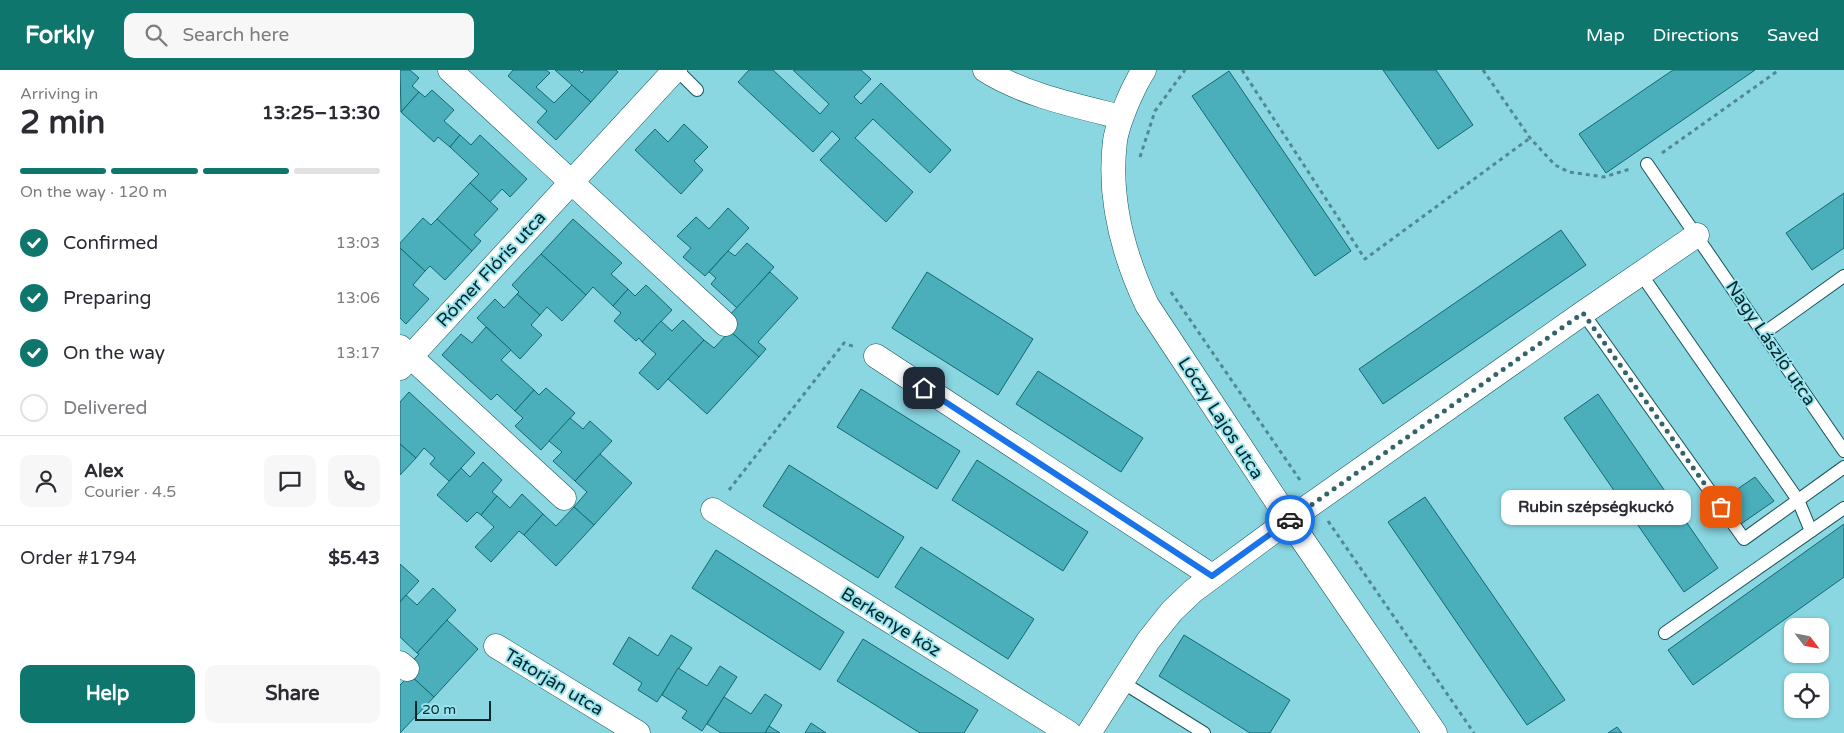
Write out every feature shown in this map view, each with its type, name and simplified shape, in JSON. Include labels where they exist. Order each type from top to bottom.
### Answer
[{"type":"street","points":[[450,70],[725,324]]},
{"type":"street","name":"Rómer Flóris utca","points":[[564,498],[404,357],[676,70]]},
{"type":"street","points":[[985,70],[1001,80],[1053,98],[1122,117]]},
{"type":"street","name":"Lóczy Lajos utca","points":[[1144,70],[1138,78],[1115,140],[1116,211],[1133,275],[1147,306],[1289,520],[1435,733]]},
{"type":"street","points":[[1089,733],[1148,641],[1172,612],[1193,591],[1289,520],[1697,235]]},
{"type":"street","points":[[876,356],[1212,576]]},
{"type":"street","name":"Berkenye köz","points":[[713,510],[1069,733]]},
{"type":"street","name":"Tátorján utca","points":[[496,646],[638,733]]},
{"type":"lane","points":[[676,70],[698,90]]},
{"type":"lane","name":"Nagy László utca","points":[[1647,164],[1844,451]]},
{"type":"lane","points":[[1641,274],[1798,500],[1811,531]]},
{"type":"lane","points":[[1764,333],[1844,276]]},
{"type":"lane","points":[[1583,313],[1744,539],[1844,467]]},
{"type":"lane","points":[[1665,633],[1840,511]]},
{"type":"lane","points":[[1122,682],[1204,733]]},
{"type":"path","points":[[1139,159],[1155,111],[1185,70]]},
{"type":"path","points":[[1242,70],[1365,259],[1530,138]]},
{"type":"path","points":[[1483,70],[1530,138],[1555,165],[1569,172],[1604,177],[1647,164],[1779,70]]},
{"type":"path","points":[[1169,289],[1474,733]]},
{"type":"path","points":[[713,510],[844,343],[876,356]]},
{"type":"building","points":[[400,70],[410,70],[419,78],[412,86],[419,92],[401,112]]},
{"type":"building","points":[[513,70],[546,70],[550,73],[536,87],[554,103],[572,85],[591,102],[556,140],[537,122],[547,111],[508,76]]},
{"type":"building","points":[[555,70],[579,70],[582,73],[584,70],[616,70],[618,72],[591,102]]},
{"type":"building","points":[[749,70],[773,70],[820,114],[829,104],[793,70],[861,70],[871,79],[854,97],[861,104],[881,83],[951,150],[930,173],[873,119],[855,138],[913,192],[886,222],[820,160],[840,139],[832,131],[813,152],[738,82]]},
{"type":"building","points":[[1383,70],[1436,70],[1473,125],[1438,149]]},
{"type":"building","points":[[1673,70],[1755,70],[1606,173],[1579,134]]},
{"type":"building","points":[[1229,71],[1351,251],[1315,276],[1192,96]]},
{"type":"building","points":[[432,90],[454,110],[444,121],[460,135],[450,147],[438,137],[434,142],[401,112],[419,92],[425,97]]},
{"type":"building","points":[[684,124],[708,147],[694,161],[703,170],[681,194],[635,150],[655,129],[668,142]]},
{"type":"building","points":[[460,135],[471,145],[480,135],[527,179],[510,197],[502,189],[490,202],[470,183],[479,174],[450,147]]},
{"type":"building","points":[[470,183],[498,209],[474,235],[481,241],[472,251],[437,219]]},
{"type":"building","points":[[1844,193],[1844,248],[1812,270],[1786,233]]},
{"type":"building","points":[[728,208],[749,228],[705,276],[683,257],[691,248],[677,236],[696,217],[709,229]]},
{"type":"building","points":[[423,218],[431,225],[437,219],[472,251],[445,280],[430,266],[425,271],[400,248],[400,243]]},
{"type":"building","points":[[573,219],[622,263],[611,274],[628,289],[613,306],[593,287],[586,295],[541,254]]},
{"type":"building","points":[[1561,230],[1586,265],[1383,404],[1359,369]]},
{"type":"building","points":[[747,243],[774,267],[737,308],[711,284],[716,278],[709,272],[728,251],[735,256]]},
{"type":"building","points":[[400,248],[425,271],[413,285],[429,299],[406,324],[400,318]]},
{"type":"building","points":[[541,254],[586,295],[562,321],[547,307],[540,315],[517,294],[519,292],[512,285]]},
{"type":"building","points":[[770,272],[798,298],[758,342],[766,349],[759,357],[730,331],[727,318]]},
{"type":"building","points":[[927,272],[1033,339],[998,395],[892,328]]},
{"type":"building","points":[[646,285],[672,310],[642,342],[639,338],[636,341],[614,321],[621,313],[613,306],[628,289],[635,296]]},
{"type":"building","points":[[517,294],[540,315],[531,325],[542,335],[520,359],[477,318],[495,299],[504,308]]},
{"type":"building","points":[[683,320],[704,340],[658,390],[639,373],[656,354],[642,342],[661,321],[672,331]]},
{"type":"building","points":[[486,327],[511,350],[501,360],[534,390],[515,411],[497,394],[491,400],[442,355],[461,334],[472,343]]},
{"type":"building","points":[[730,331],[759,357],[707,414],[668,379],[704,340],[714,348]]},
{"type":"building","points":[[1038,371],[1143,438],[1121,472],[1016,404]]},
{"type":"building","points":[[546,388],[575,413],[541,450],[515,426],[523,418],[515,411],[534,390],[539,395]]},
{"type":"building","points":[[861,389],[960,451],[937,489],[837,427]]},
{"type":"building","points":[[409,392],[475,453],[449,481],[430,464],[435,458],[424,448],[416,458],[400,444],[400,402]]},
{"type":"building","points":[[1598,394],[1718,568],[1684,592],[1564,418]]},
{"type":"building","points":[[570,418],[583,429],[590,421],[612,441],[575,481],[553,461],[562,452],[549,441]]},
{"type":"building","points":[[400,444],[416,458],[400,475]]},
{"type":"building","points":[[600,454],[632,483],[594,525],[574,507],[587,492],[575,481]]},
{"type":"building","points":[[977,460],[1088,532],[1063,571],[952,500]]},
{"type":"building","points":[[483,462],[502,480],[492,492],[497,496],[481,515],[477,512],[467,522],[437,495],[461,468],[470,477]]},
{"type":"building","points":[[789,465],[904,537],[878,578],[763,506]]},
{"type":"building","points":[[1755,477],[1774,501],[1738,526],[1720,501]]},
{"type":"building","points":[[522,494],[543,514],[524,535],[519,531],[491,562],[475,547],[494,527],[481,515],[497,496],[510,508]]},
{"type":"building","points":[[1425,497],[1565,700],[1527,725],[1388,522]]},
{"type":"building","points":[[574,507],[594,525],[556,566],[524,535],[543,514],[556,526]]},
{"type":"building","points":[[1844,524],[1844,577],[1787,618],[1784,618],[1784,620],[1693,685],[1668,650]]},
{"type":"building","points":[[921,547],[1034,619],[1008,659],[895,587]]},
{"type":"building","points":[[716,550],[844,632],[820,670],[692,588]]},
{"type":"building","points":[[400,564],[419,581],[400,602]]},
{"type":"building","points":[[433,588],[456,610],[417,653],[400,637],[400,602],[406,595],[417,605]]},
{"type":"building","points":[[447,620],[478,649],[434,697],[410,675],[409,664]]},
{"type":"building","points":[[671,635],[692,648],[657,702],[638,690],[642,683],[613,664],[629,637],[658,656]]},
{"type":"building","points":[[1184,635],[1290,700],[1270,733],[1250,733],[1159,676]]},
{"type":"building","points":[[863,639],[978,710],[964,733],[920,733],[837,681]]},
{"type":"building","points":[[720,666],[737,677],[702,731],[682,718],[687,711],[662,695],[678,668],[707,686]]},
{"type":"building","points":[[410,675],[434,697],[400,733],[400,685]]},
{"type":"building","points":[[765,694],[782,705],[765,733],[721,733],[707,724],[724,697],[751,714]]},
{"type":"building","points":[[811,723],[826,733],[805,733]]},
{"type":"building","points":[[769,726],[780,733],[765,733]]},
{"type":"building","points":[[1617,727],[1622,733],[1608,733]]},
{"type":"way so far","points":[[1290,520],[1583,313],[1721,507]]},
{"type":"place","name":"Rubin szépségkuckó","points":[[1721,507]]},
{"type":"route","points":[[924,388],[1212,576],[1290,520]]}]
